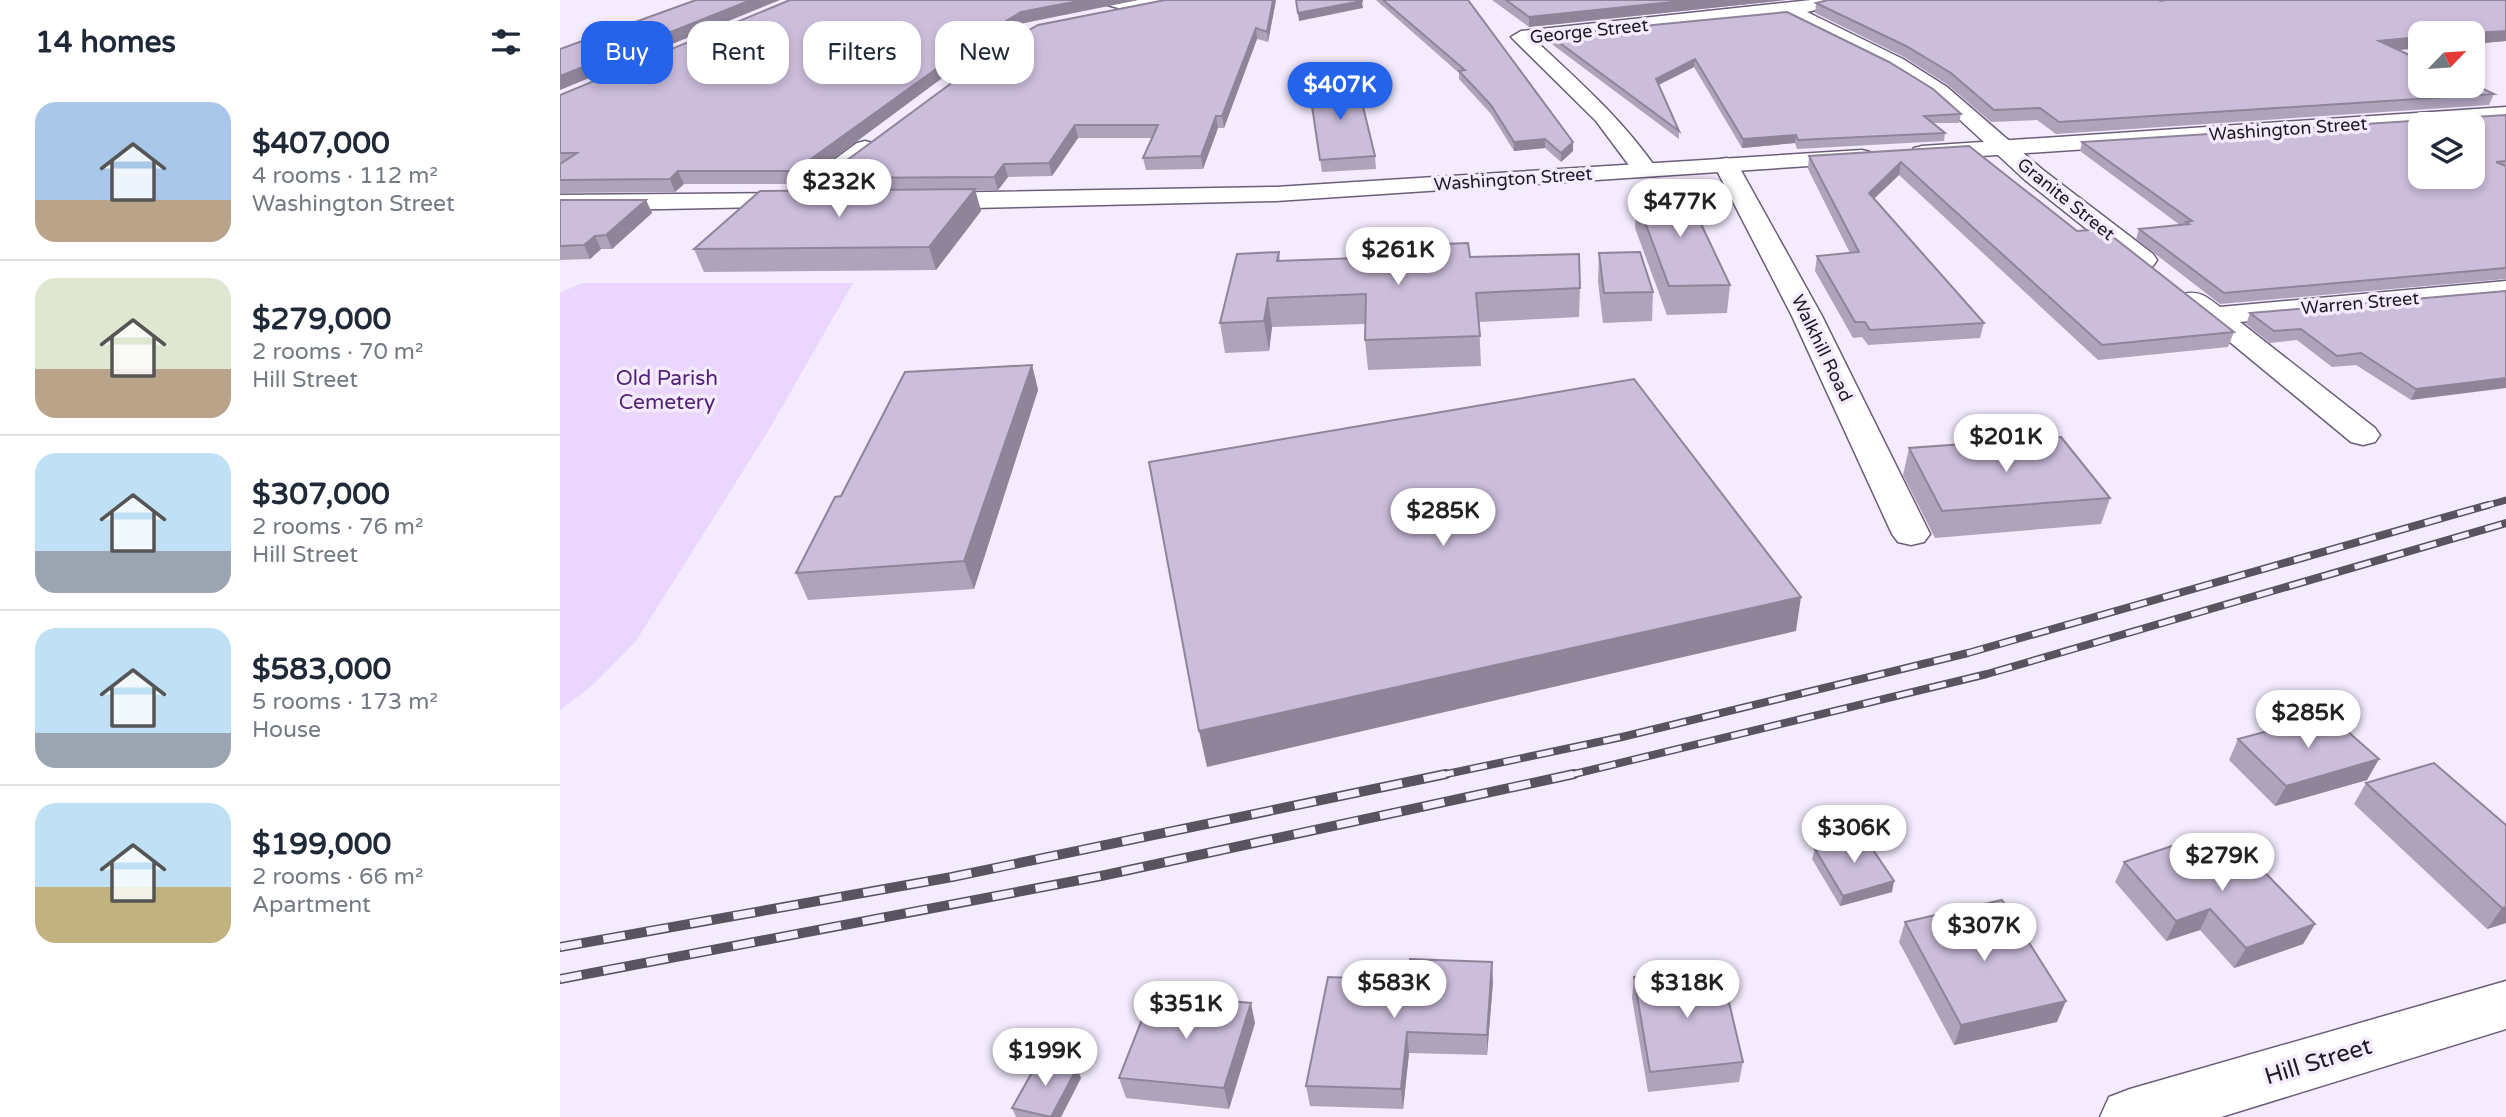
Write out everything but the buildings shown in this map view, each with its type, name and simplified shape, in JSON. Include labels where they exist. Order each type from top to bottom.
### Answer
[{"type":"street","points":[[1136,8],[1158,0]]},
{"type":"street","points":[[1105,7],[1136,8],[1180,0]]},
{"type":"street","name":"George Street","points":[[1646,171],[1634,151],[1595,109],[1521,37],[1790,10],[1836,0]]},
{"type":"street","name":"Granite Street","points":[[1790,10],[1921,78],[1960,106],[2034,175],[2362,435]]},
{"type":"street","name":"Washington Street","points":[[899,201],[1221,196],[1646,171],[2506,114]]},
{"type":"street","points":[[794,201],[887,132]]},
{"type":"street","name":"Walkhill Road","points":[[1726,165],[1807,316],[1911,534]]},
{"type":"street","points":[[560,203],[833,201]]},
{"type":"street","name":"Warren Street","points":[[2213,316],[2506,290]]},
{"type":"street","name":"Hill Street","points":[[2130,1117],[2506,1005]]},
{"type":"green space","name":"Old Parish Cemetery","points":[[582,283],[853,283],[770,428],[636,641],[593,685],[560,710],[560,293]]},
{"type":"railway","points":[[2481,507],[2506,500]]},
{"type":"railway","points":[[1437,776],[1622,737],[1968,653],[2488,505]]},
{"type":"railway","points":[[1566,776],[1987,674],[2506,523]]},
{"type":"railway","points":[[560,947],[952,877],[1446,774]]},
{"type":"railway","points":[[560,979],[1101,876],[1574,774]]}]
